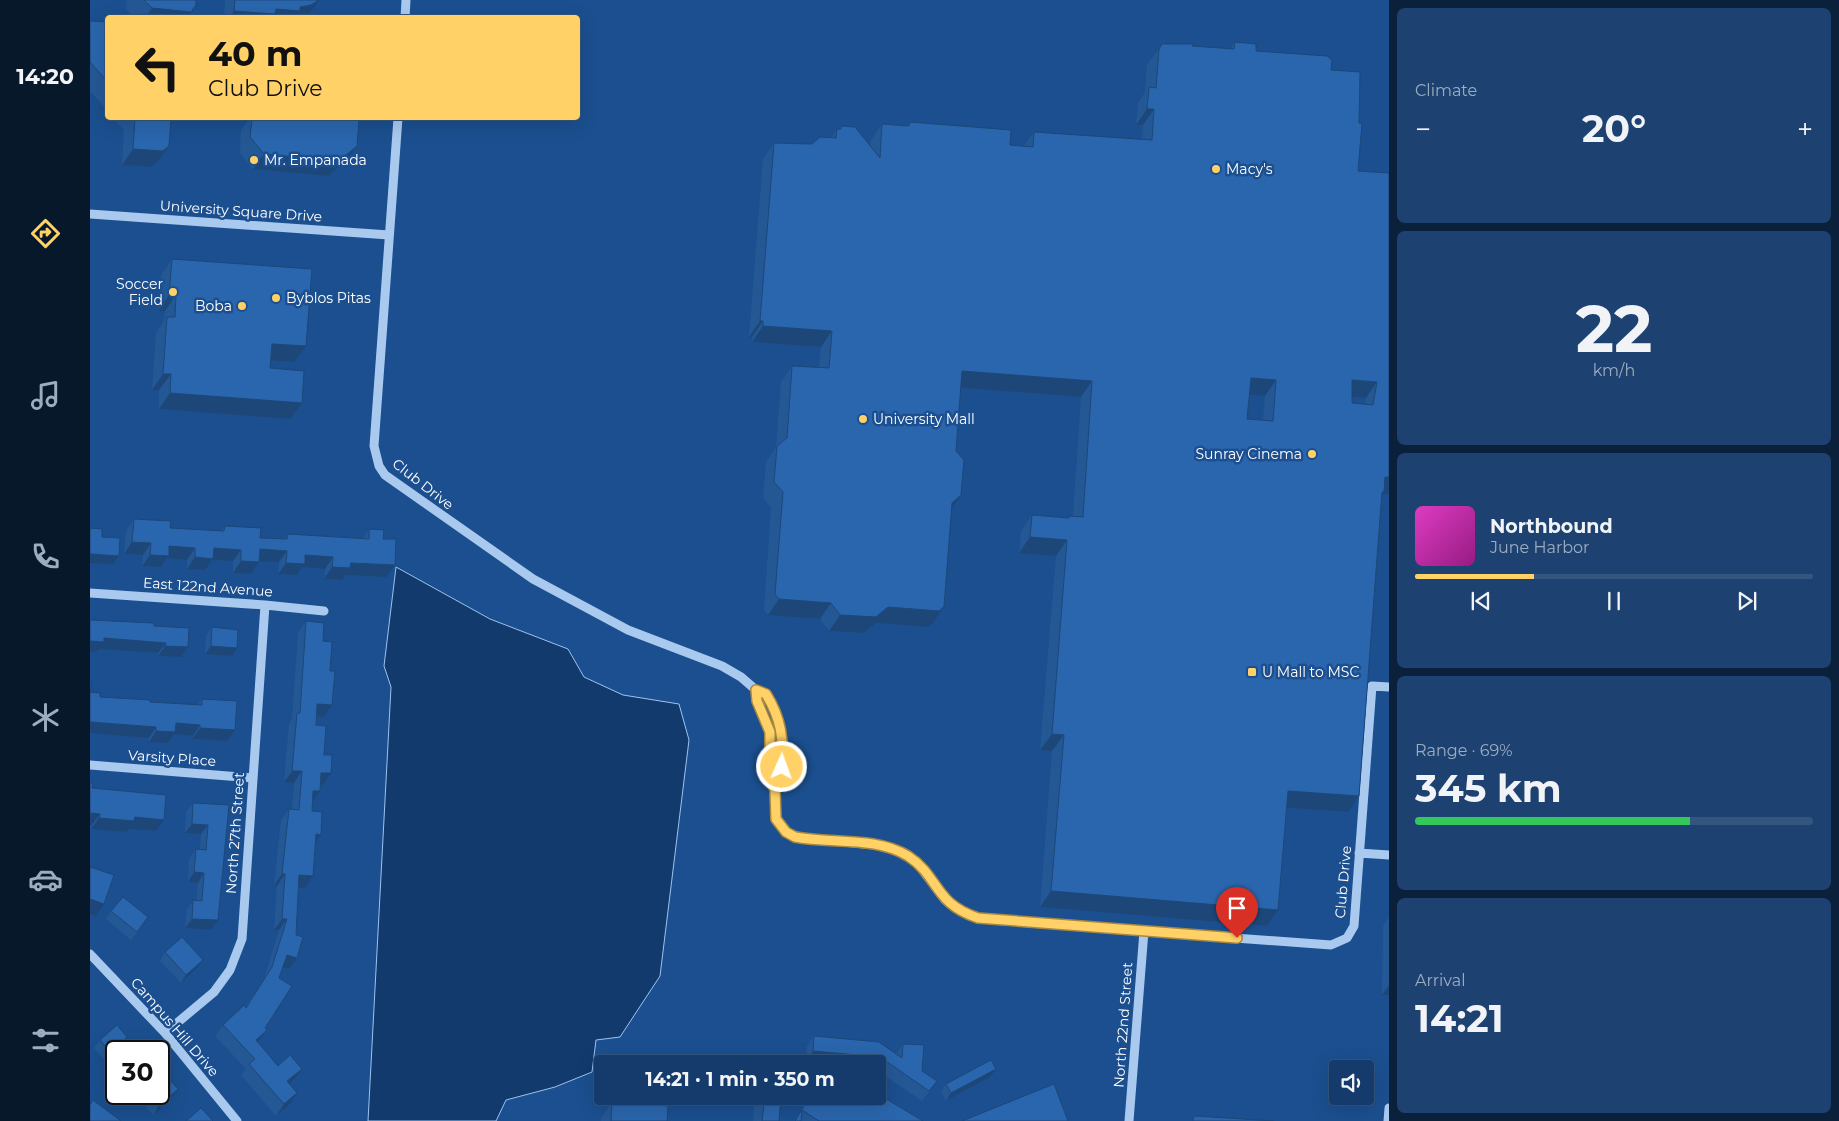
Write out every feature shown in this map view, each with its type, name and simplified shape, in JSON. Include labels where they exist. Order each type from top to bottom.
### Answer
[{"type":"street","points":[[405,15],[406,0]]},
{"type":"street","name":"Club Drive","points":[[398,120],[374,446],[379,466],[385,475],[505,561],[557,593],[628,630],[722,666],[741,676],[756,690],[766,694],[781,726],[784,744],[782,780],[775,790],[776,819],[786,832],[802,838],[874,845],[897,851],[917,863],[945,900],[967,914],[990,920],[1336,944],[1347,938],[1354,926],[1372,686],[1389,687]]},
{"type":"street","name":"University Square Drive","points":[[90,214],[389,235]]},
{"type":"street","name":"East 122nd Avenue","points":[[90,593],[324,611]]},
{"type":"street","name":"North 27th Street","points":[[165,1033],[214,992],[230,970],[242,939],[265,605]]},
{"type":"street","name":"Varsity Place","points":[[90,765],[253,778]]},
{"type":"street","points":[[1359,853],[1389,855]]},
{"type":"street","name":"North 22nd Street","points":[[1129,1121],[1144,931]]},
{"type":"street","name":"Campus Hill Drive","points":[[90,954],[165,1033],[237,1121]]},
{"type":"street","points":[[1388,1121],[1389,1108]]},
{"type":"water","points":[[396,567],[490,619],[568,649],[584,677],[623,695],[679,704],[689,740],[660,976],[620,1037],[596,1040],[592,1072],[555,1087],[506,1100],[496,1121],[368,1121],[391,687],[384,666]]},
{"type":"building","points":[[144,0],[196,0],[196,5],[191,12],[152,8]]},
{"type":"building","points":[[235,0],[319,0],[311,5],[300,7],[300,11],[276,9],[275,14],[234,11]]},
{"type":"building","points":[[90,21],[105,22],[105,79],[90,62]]},
{"type":"building","name":"University Mall","points":[[1235,42],[1256,44],[1256,51],[1327,56],[1332,60],[1331,70],[1360,72],[1359,123],[1362,123],[1358,171],[1389,173],[1389,477],[1385,477],[1384,492],[1382,492],[1359,796],[1288,791],[1278,910],[1051,891],[1064,735],[1052,734],[1067,540],[1030,537],[1032,515],[1069,518],[1069,516],[1083,517],[1092,381],[962,371],[956,451],[964,460],[961,495],[952,503],[944,607],[939,611],[888,607],[876,617],[840,615],[831,603],[779,599],[775,594],[783,492],[774,482],[777,446],[787,438],[792,366],[829,368],[832,331],[763,326],[763,321],[760,321],[774,143],[812,144],[820,137],[836,138],[837,129],[841,129],[841,126],[855,127],[880,158],[882,124],[909,126],[910,122],[1011,130],[1010,145],[1033,147],[1034,132],[1152,140],[1154,109],[1147,109],[1149,87],[1156,88],[1159,49],[1162,44],[1193,44],[1192,46],[1234,49]],"holes":[[[1251,378],[1276,380],[1273,421],[1247,419]],[[1352,380],[1377,382],[1373,405],[1352,403]]]},
{"type":"building","points":[[135,120],[171,120],[169,146],[163,151],[133,149]]},
{"type":"building","points":[[252,120],[359,121],[357,146],[339,161],[264,154],[250,137]]},
{"type":"building","points":[[172,259],[312,269],[306,346],[272,344],[270,368],[304,371],[302,403],[170,393],[171,374],[163,374],[167,317],[175,317],[176,295],[169,295]]},
{"type":"building","points":[[134,519],[171,521],[170,528],[224,531],[225,526],[261,528],[260,538],[287,539],[288,534],[369,539],[369,529],[384,530],[383,539],[396,539],[395,565],[351,563],[350,568],[332,567],[333,557],[305,555],[305,564],[286,563],[287,551],[260,549],[259,562],[241,561],[241,550],[214,548],[213,559],[195,557],[195,548],[169,546],[169,556],[150,555],[151,543],[132,542]]},
{"type":"building","points":[[90,528],[102,529],[102,537],[120,538],[119,556],[90,554]]},
{"type":"building","points":[[90,620],[154,623],[154,626],[189,628],[188,647],[165,646],[166,643],[104,638],[104,642],[90,641]]},
{"type":"building","points":[[306,621],[324,623],[323,641],[332,642],[330,671],[335,671],[332,705],[317,704],[316,725],[326,726],[324,755],[332,755],[331,773],[321,773],[320,791],[313,791],[312,811],[322,812],[321,835],[316,834],[313,876],[299,875],[296,935],[303,937],[297,958],[287,955],[279,978],[292,986],[265,1028],[267,1030],[256,1040],[278,1066],[290,1055],[302,1069],[287,1081],[297,1093],[284,1104],[249,1064],[255,1059],[223,1025],[244,1005],[246,1008],[272,967],[287,919],[282,919],[285,874],[282,874],[289,809],[299,810],[302,771],[292,771],[297,713],[300,713]]},
{"type":"building","points":[[212,627],[238,630],[237,648],[211,646]]},
{"type":"building","points":[[90,692],[100,693],[100,697],[150,700],[150,702],[202,705],[202,699],[237,701],[235,730],[200,728],[200,725],[176,723],[175,732],[156,731],[156,727],[90,722]]},
{"type":"building","points":[[90,783],[93,783],[92,788],[166,795],[164,820],[135,817],[134,821],[99,818],[100,814],[90,813]]},
{"type":"building","points":[[193,803],[229,805],[218,920],[192,919],[193,900],[202,901],[204,873],[194,872],[196,849],[206,850],[208,825],[192,824]]},
{"type":"building","points":[[90,867],[114,875],[104,904],[90,899]]},
{"type":"building","points":[[123,897],[148,917],[137,932],[111,911]]},
{"type":"building","points":[[182,937],[203,960],[186,975],[165,952]]},
{"type":"building","points":[[117,1025],[127,1037],[124,1040],[105,1040],[105,1046],[100,1040]]},
{"type":"building","points":[[814,1036],[879,1042],[902,1058],[903,1044],[924,1045],[922,1071],[937,1081],[929,1091],[886,1061],[886,1055],[858,1055],[813,1051]]},
{"type":"building","points":[[991,1060],[996,1069],[951,1093],[946,1084]]},
{"type":"building","points":[[170,1080],[178,1089],[170,1096]]},
{"type":"building","points":[[1054,1084],[1068,1121],[962,1121]]},
{"type":"building","points":[[886,1099],[923,1121],[819,1121],[802,1110],[801,1121],[795,1121],[805,1105],[886,1105]]},
{"type":"building","points":[[93,1100],[121,1121],[90,1121],[90,1105]]},
{"type":"building","points":[[612,1105],[668,1106],[667,1121],[611,1121]]},
{"type":"building","points":[[764,1105],[780,1105],[779,1121],[762,1121]]},
{"type":"building","points":[[201,1108],[213,1121],[186,1121]]},
{"type":"building","points":[[1194,1116],[1274,1121],[1193,1121]]},
{"type":"place","name":"Mr. Empanada","points":[[254,160]]},
{"type":"place","name":"Macy's","points":[[1216,169]]},
{"type":"place","name":"Soccer Field","points":[[173,292]]},
{"type":"place","name":"Byblos Pitas","points":[[276,298]]},
{"type":"place","name":"Boba","points":[[242,306]]},
{"type":"place","name":"University Mall","points":[[863,419]]},
{"type":"place","name":"Sunray Cinema","points":[[1312,454]]},
{"type":"place","name":"U Mall to MSC","points":[[1252,672]]},
{"type":"route","points":[[782,767],[784,744],[775,708],[766,694],[756,690],[757,701],[770,732],[770,778],[772,787],[775,790],[774,811],[776,819],[779,826],[795,837],[874,845],[897,851],[917,863],[945,900],[956,908],[978,918],[1237,938]]}]
